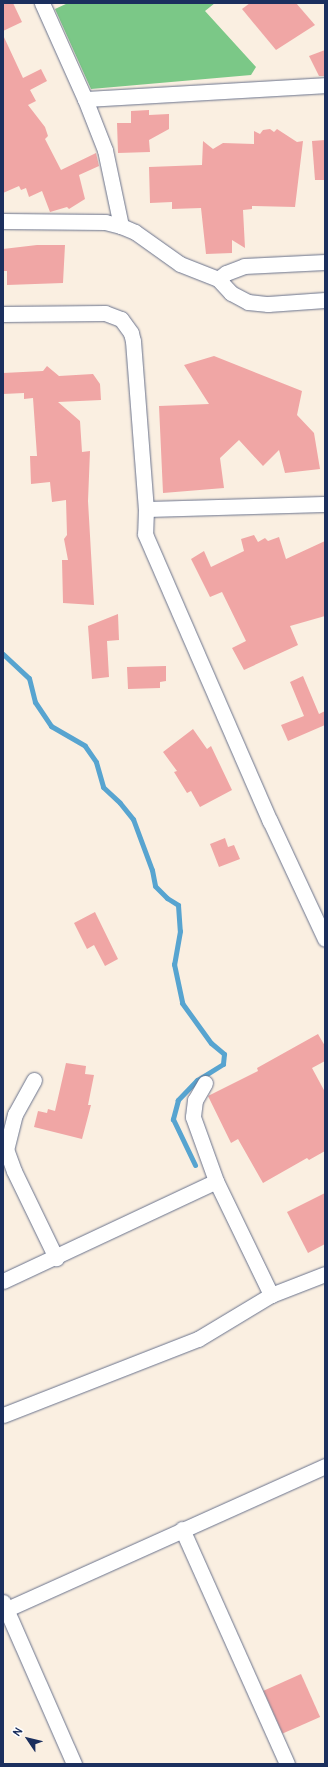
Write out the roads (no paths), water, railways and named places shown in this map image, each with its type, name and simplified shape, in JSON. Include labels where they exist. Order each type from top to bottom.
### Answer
[{"type":"street","points":[[42,3],[85,99],[104,150],[121,226]]},
{"type":"street","points":[[85,99],[325,85]]},
{"type":"street","points":[[3,221],[105,222],[121,226],[135,232],[180,264],[218,279],[231,293],[248,302],[268,304],[325,300]]},
{"type":"street","points":[[218,279],[226,273],[244,266],[325,262]]},
{"type":"street","points":[[3,314],[105,314],[113,315],[127,325],[134,341],[146,509],[145,534],[267,814],[325,939]]},
{"type":"street","points":[[146,509],[325,504]]},
{"type":"street","points":[[34,1080],[15,1114],[6,1149],[14,1171],[56,1258]]},
{"type":"street","points":[[205,1083],[195,1100],[193,1117],[216,1181],[271,1295]]},
{"type":"street","points":[[3,1281],[56,1258],[216,1181]]},
{"type":"street","points":[[3,1415],[198,1339],[271,1295],[325,1274]]},
{"type":"street","points":[[74,1764],[5,1605],[325,1466]]},
{"type":"street","points":[[182,1529],[287,1764]]},
{"type":"waterway","points":[[3,654],[29,678],[35,702],[51,726],[85,746],[96,762],[103,787],[120,803],[133,819],[152,870],[155,886],[167,898],[178,905],[180,931],[174,964],[182,1003],[211,1043],[224,1054],[223,1064],[197,1080],[178,1100],[173,1119],[195,1165]]}]
